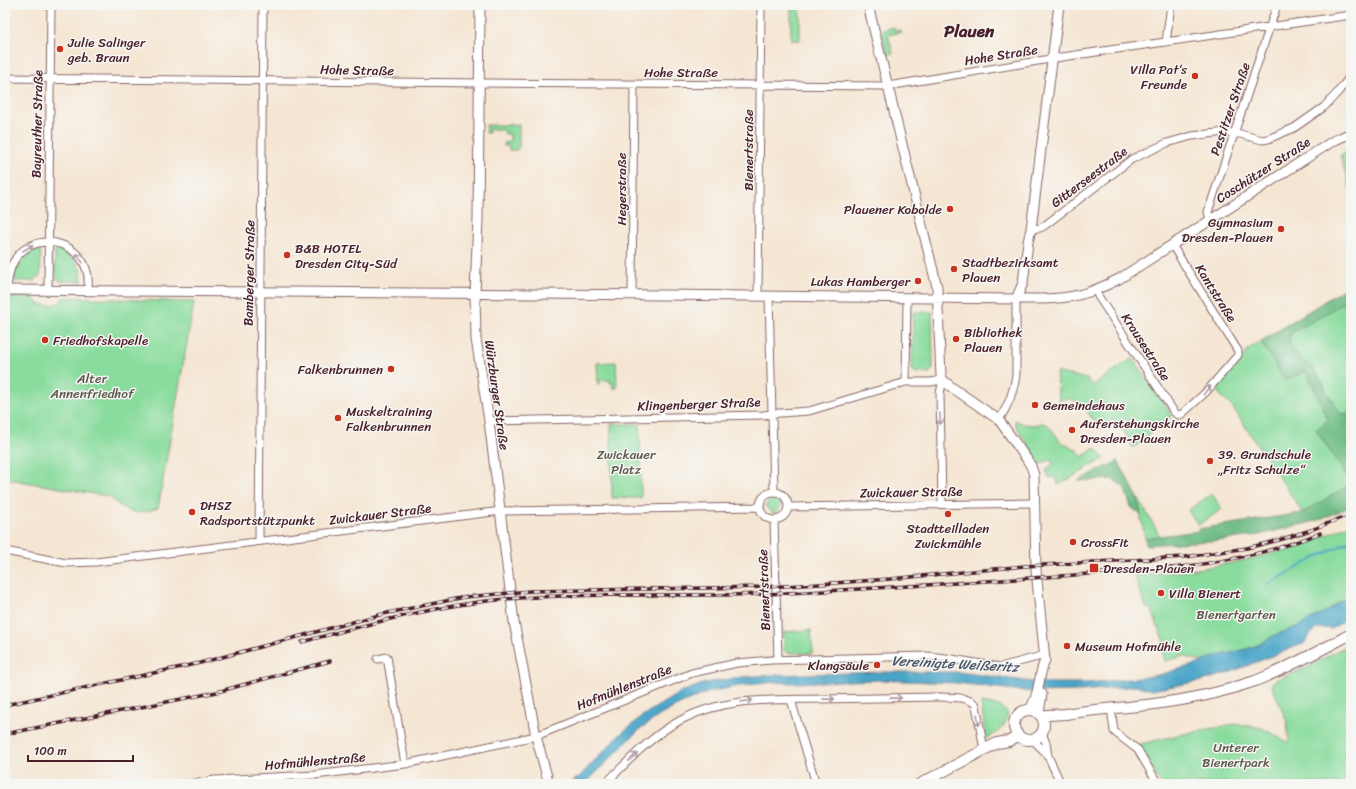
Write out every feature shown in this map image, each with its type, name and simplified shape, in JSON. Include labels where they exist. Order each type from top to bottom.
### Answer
[{"type":"main road","points":[[1016,732],[1015,717],[1018,713],[1024,710],[1039,715],[1065,714],[1166,702],[1243,685],[1295,664],[1351,634]]},
{"type":"main road","points":[[1016,732],[1028,740],[1034,740],[1039,715]]},
{"type":"main road","points":[[920,784],[983,747],[997,743],[1016,732]]},
{"type":"street","name":"Bayreuther Straße","points":[[48,291],[51,5]]},
{"type":"street","name":"Bamberger Straße","points":[[259,542],[263,5]]},
{"type":"street","name":"Würzburger Straße","points":[[480,5],[478,219],[474,294],[476,339],[489,421],[514,622],[536,736],[549,784]]},
{"type":"street","name":"Bienertstraße","points":[[758,296],[761,5]]},
{"type":"street","points":[[868,5],[930,252],[938,298],[940,371],[943,380],[940,393],[942,504]]},
{"type":"street","points":[[999,420],[1012,397],[1016,375],[1016,299],[1023,283],[1031,229],[1059,5]]},
{"type":"street","points":[[1166,42],[1171,5]]},
{"type":"street","name":"Pestitzer Straße","points":[[1210,220],[1208,212],[1277,5]]},
{"type":"street","name":"Hohe Straße","points":[[5,78],[888,86],[1052,59],[1351,15]]},
{"type":"street","name":"Gitterseestraße","points":[[1031,229],[1040,228],[1138,155],[1167,143],[1180,139],[1216,133],[1234,133],[1257,139],[1268,140],[1294,128],[1324,107],[1351,75]]},
{"type":"street","name":"Hegerstraße","points":[[632,295],[634,84]]},
{"type":"street","name":"Coschützer Straße","points":[[6,290],[1016,299],[1066,298],[1096,290],[1119,279],[1333,141],[1351,133]]},
{"type":"street","points":[[6,290],[11,267],[18,255],[31,245],[48,242],[59,243],[66,246],[79,257],[85,265],[88,273],[88,291]]},
{"type":"street","name":"Kantstraße","points":[[1172,245],[1238,351],[1238,355],[1206,392],[1178,415]]},
{"type":"street","name":"Krausestraße","points":[[1096,290],[1098,296],[1174,412],[1178,415]]},
{"type":"street","points":[[769,296],[774,492]]},
{"type":"street","points":[[906,382],[907,298]]},
{"type":"street","points":[[943,380],[999,420],[1031,466],[1034,481],[1036,570],[1045,657],[1049,667],[1044,675],[1039,715],[1048,756],[1060,784]]},
{"type":"street","name":"Klingenberger Straße","points":[[489,421],[763,415],[809,411],[906,382],[931,382],[943,380]]},
{"type":"street","points":[[774,492],[784,496],[788,502],[788,507],[784,516],[774,520],[764,516],[760,507],[764,496],[774,492]]},
{"type":"street","name":"Zwickauer Straße","points":[[788,507],[1034,503]]},
{"type":"street","name":"Zwickauer Straße","points":[[5,551],[66,563],[89,562],[501,511],[760,507]]},
{"type":"street","name":"Bienertstraße","points":[[774,520],[778,660]]},
{"type":"street","name":"Hofmühlenstraße","points":[[191,784],[215,780],[315,775],[405,764],[536,736],[692,673],[737,663],[778,660],[927,656],[1000,667],[1045,657]]},
{"type":"street","points":[[378,659],[387,657],[405,764]]},
{"type":"street","points":[[605,784],[643,747],[663,731],[682,720],[712,708],[750,700],[941,697],[968,700],[976,705],[983,747]]},
{"type":"street","points":[[791,700],[816,784]]},
{"type":"street","points":[[1111,708],[1114,731],[1138,750],[1158,784]]},
{"type":"street","points":[[1034,740],[1048,756]]},
{"type":"green space","points":[[791,5],[800,5],[800,40],[791,40]]},
{"type":"green space","points":[[894,27],[895,31],[900,30],[901,32],[888,35],[893,53],[888,55],[881,31]]},
{"type":"green space","points":[[486,125],[519,125],[519,147],[517,150],[509,150],[509,146],[504,146],[505,142],[510,142],[510,134],[505,134],[504,130],[489,129],[489,133],[486,133]]},
{"type":"green space","points":[[1346,153],[1348,159],[1351,158],[1351,191],[1340,155]]},
{"type":"green space","points":[[37,249],[40,250],[41,253],[40,276],[34,281],[14,281],[18,265],[27,254]]},
{"type":"green space","points":[[59,249],[76,261],[80,270],[82,282],[59,281],[55,275],[55,252]]},
{"type":"green space","points":[[1347,287],[1351,288],[1351,506],[1303,513],[1233,408],[1220,395],[1215,387],[1227,376],[1226,374],[1240,358],[1248,352],[1247,350]]},
{"type":"green space","points":[[1344,289],[1347,298],[1346,302],[1290,334],[1289,344],[1302,360],[1312,367],[1324,384],[1325,389],[1341,414],[1348,413],[1351,409],[1351,483],[1316,430],[1328,420],[1306,371],[1285,381],[1261,342]]},
{"type":"green space","name":"Alter Annenfriedhof","points":[[5,297],[33,297],[38,303],[45,305],[60,303],[64,297],[194,302],[158,508],[139,513],[129,511],[112,500],[112,497],[8,479],[5,477]]},
{"type":"green space","points":[[913,312],[932,312],[933,369],[929,373],[916,373],[912,370]]},
{"type":"green space","points":[[1133,358],[1172,416],[1133,448],[1123,430],[1114,419],[1099,429],[1083,406],[1078,402],[1072,399],[1059,401],[1056,372],[1087,379],[1092,386]]},
{"type":"green space","points":[[616,362],[617,388],[613,388],[613,383],[610,383],[610,380],[600,380],[600,385],[598,385],[597,363]]},
{"type":"green space","points":[[1015,420],[1024,424],[1033,425],[1043,423],[1048,425],[1062,443],[1078,451],[1082,457],[1095,448],[1104,459],[1058,485],[1057,479],[1053,477],[1049,478],[1046,470],[1053,464],[1050,460],[1040,464],[1016,426]]},
{"type":"green space","name":"Zwickauer Platz","points":[[611,424],[640,424],[641,498],[612,498]]},
{"type":"green space","points":[[1118,461],[1137,496],[1141,515],[1131,507],[1124,487],[1112,479],[1078,481]]},
{"type":"green space","points":[[1351,484],[1351,506],[1320,520],[1258,535],[1224,540],[1146,545],[1145,538],[1198,531],[1198,529],[1302,513]]},
{"type":"green space","points":[[1212,494],[1222,509],[1198,525],[1188,510]]},
{"type":"green space","points":[[1137,496],[1160,536],[1145,538]]},
{"type":"green space","points":[[773,497],[782,505],[774,514],[765,506]]},
{"type":"green space","name":"Bienertgarten","points":[[1351,524],[1351,598],[1341,601],[1330,609],[1297,627],[1275,635],[1256,646],[1213,657],[1203,662],[1184,656],[1165,661],[1162,650],[1166,648],[1151,608],[1147,609],[1134,576],[1191,570],[1272,554],[1324,536]]},
{"type":"green space","points":[[811,630],[813,653],[787,653],[784,650],[784,632]]},
{"type":"green space","name":"Unterer Bienertpark","points":[[1351,643],[1351,784],[1161,784],[1136,745],[1235,724],[1262,728],[1289,743],[1287,722],[1271,684],[1275,680],[1306,668]]},
{"type":"green space","points":[[981,703],[999,706],[1008,713],[1005,723],[1001,729],[986,739]]},
{"type":"water","points":[[1351,598],[1351,615],[1331,629],[1322,628],[1315,630],[1305,643],[1226,674],[1201,681],[1152,690],[1138,686],[1081,691],[1031,692],[956,683],[880,680],[793,683],[775,682],[739,686],[709,692],[677,706],[659,716],[638,731],[585,784],[568,784],[579,777],[618,736],[645,714],[679,693],[705,683],[742,677],[768,675],[886,672],[958,672],[1033,682],[1054,683],[1087,683],[1139,678],[1159,675],[1203,662],[1213,657],[1256,646],[1275,635],[1297,627],[1330,609],[1341,601]]},
{"type":"waterway","points":[[1267,585],[1315,558],[1351,541]]},
{"type":"railway","points":[[5,705],[200,663],[383,614],[465,597],[530,591],[766,587],[890,579],[1025,566],[1185,557],[1247,548],[1279,540],[1311,530],[1351,514]]},
{"type":"railway","points":[[302,642],[429,610],[506,599],[603,595],[766,594],[914,586],[1161,569],[1242,557],[1281,547],[1320,533]]},
{"type":"railway","points":[[5,734],[217,692],[330,661]]},
{"type":"place","name":"Julie Salinger geb. Braun","points":[[60,49]]},
{"type":"place","name":"Villa Pat‘s Freunde","points":[[1195,76]]},
{"type":"place","name":"Plauener Kobolde","points":[[950,209]]},
{"type":"place","name":"Gymnasium Dresden-Plauen","points":[[1281,229]]},
{"type":"place","name":"B&B HOTEL Dresden City-Süd","points":[[287,255]]},
{"type":"place","name":"Stadtbezirksamt Plauen","points":[[954,269]]},
{"type":"place","name":"Lukas Hamberger","points":[[918,281]]},
{"type":"place","name":"Bibliothek Plauen","points":[[956,339]]},
{"type":"place","name":"Friedhofskapelle","points":[[45,340]]},
{"type":"place","name":"Falkenbrunnen","points":[[391,369]]},
{"type":"place","name":"Gemeindehaus","points":[[1035,405]]},
{"type":"place","name":"Muskeltraining Falkenbrunnen","points":[[338,418]]},
{"type":"place","name":"Auferstehungskirche Dresden-Plauen","points":[[1072,430]]},
{"type":"place","name":"39. Grundschule „Fritz Schulze“","points":[[1210,461]]},
{"type":"place","name":"DHSZ Radsportstützpunkt","points":[[192,512]]},
{"type":"place","name":"Stadtteilladen Zwickmühle","points":[[948,514]]},
{"type":"place","name":"CrossFit","points":[[1073,542]]},
{"type":"place","name":"Dresden-Plauen","points":[[1094,568]]},
{"type":"place","name":"Villa Bienert","points":[[1161,593]]},
{"type":"place","name":"Museum Hofmühle","points":[[1067,646]]},
{"type":"place","name":"Klangsäule","points":[[877,665]]},
{"type":"district","name":"Plauen","points":[[969,31]]},
{"type":"water label","name":"Vereinigte Weißeritz","points":[[955,664]]}]
